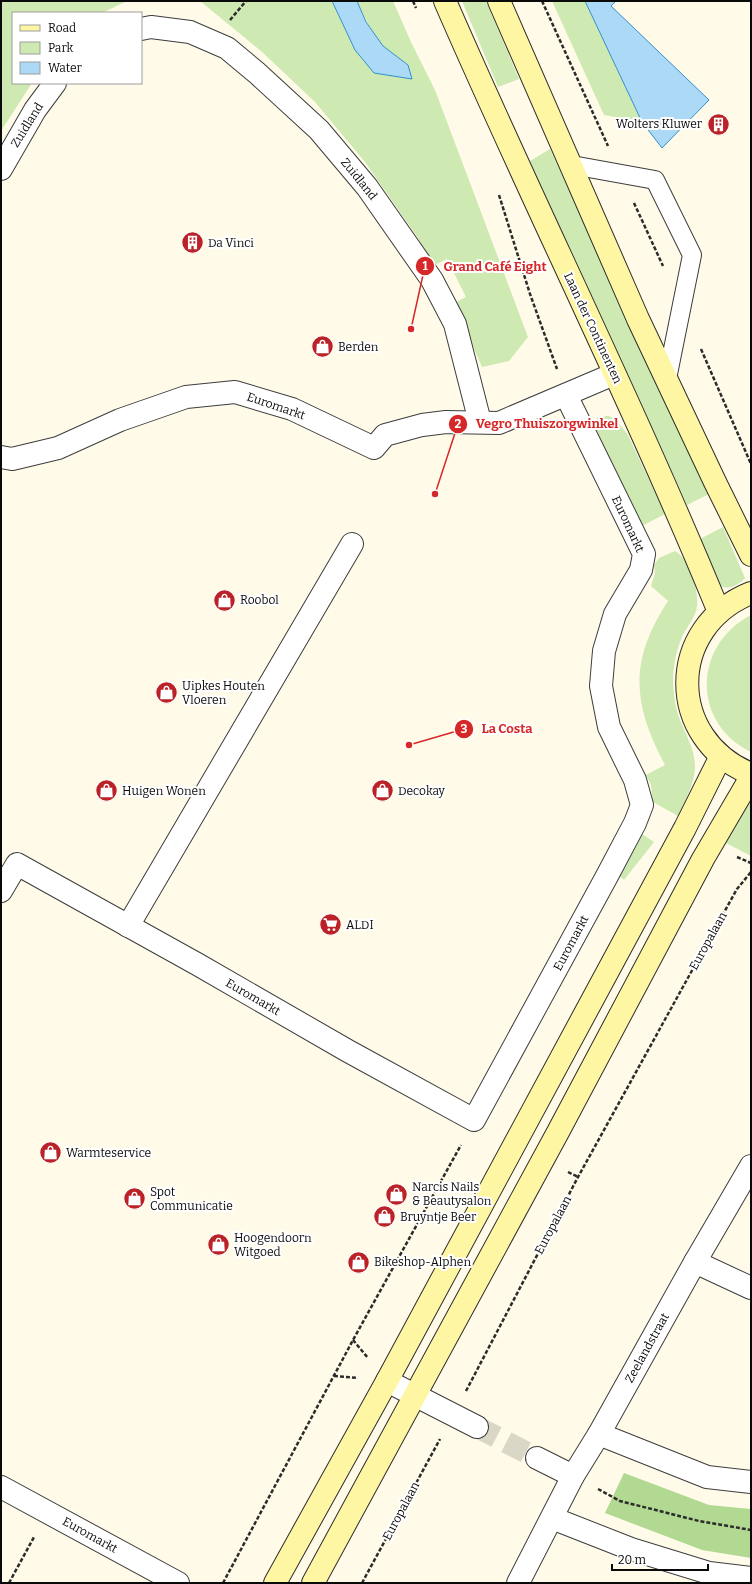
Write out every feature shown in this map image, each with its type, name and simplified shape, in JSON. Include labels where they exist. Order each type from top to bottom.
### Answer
[{"type":"street","name":"Laan der Continenten","points":[[445,1],[489,102],[687,534],[718,612]]},
{"type":"street","points":[[499,1],[638,318],[751,555]]},
{"type":"street","name":"Zuidland","points":[[142,29],[151,27],[190,32],[227,48],[257,73],[318,130],[367,187],[432,280],[455,324],[480,422]]},
{"type":"street","name":"Zuidland","points":[[1,169],[35,110],[54,84]]},
{"type":"street","name":"Euromarkt","points":[[1,457],[12,459],[58,448],[120,420],[186,397],[235,392],[292,409],[374,448],[385,435],[404,429],[446,422],[499,423],[614,374]]},
{"type":"street","name":"Euromarkt","points":[[1,891],[17,864],[197,964],[348,1051],[474,1120],[607,876],[635,823],[642,805],[634,780],[609,727],[601,686],[604,651],[615,614],[641,570],[644,554],[566,395]]},
{"type":"street","points":[[128,926],[352,544]]},
{"type":"street","points":[[314,1583],[558,1132],[703,859],[751,775],[721,756],[709,745],[693,717],[688,701],[687,685],[688,668],[692,653],[708,624],[718,612],[730,603],[751,593]]},
{"type":"street","points":[[275,1583],[387,1381],[682,833],[721,756]]},
{"type":"street","name":"Zeelandstraat","points":[[518,1583],[573,1476],[599,1434],[695,1262],[751,1166]]},
{"type":"street","points":[[695,1262],[751,1288]]},
{"type":"street","points":[[387,1381],[477,1427]]},
{"type":"street","points":[[599,1434],[707,1477],[751,1482]]},
{"type":"street","points":[[537,1458],[573,1476]]},
{"type":"street","name":"Euromarkt","points":[[1,1487],[178,1583]]},
{"type":"street","points":[[552,1518],[631,1549],[709,1572],[751,1578]]},
{"type":"lane","points":[[572,166],[654,180],[692,255],[667,379]]},
{"type":"path","points":[[413,1],[420,15]]},
{"type":"path","points":[[542,1],[681,306]]},
{"type":"path","points":[[498,191],[530,294],[566,395]]},
{"type":"path","points":[[699,345],[751,464]]},
{"type":"path","name":"Europalaan","points":[[362,1583],[453,1415],[582,1170],[737,889],[751,872]]},
{"type":"path","points":[[223,1583],[357,1333],[474,1120]]},
{"type":"path","points":[[573,1476],[620,1501],[699,1521],[751,1530]]},
{"type":"path","points":[[10,1583],[48,1512]]},
{"type":"green space","points":[[1,1],[127,1],[104,12],[12,12],[12,84],[31,84],[1,131]]},
{"type":"green space","points":[[200,1],[332,1],[355,50],[412,79],[404,62],[387,50],[378,40],[368,24],[357,1],[393,1],[411,42],[435,90],[528,337],[509,361],[482,367],[454,303],[466,297],[447,259],[433,266],[418,238],[365,162],[315,102],[261,51]]},
{"type":"green space","points":[[462,1],[486,1],[519,79],[498,87]]},
{"type":"green space","points":[[552,1],[585,1],[642,122],[604,115]]},
{"type":"green space","points":[[550,149],[709,494],[687,505],[530,161]]},
{"type":"green space","points":[[601,416],[609,416],[617,421],[628,435],[665,514],[640,527],[598,434],[595,424],[597,418]]},
{"type":"green space","points":[[723,527],[745,578],[737,584],[727,588],[721,586],[700,539]]},
{"type":"green space","points":[[675,551],[685,561],[690,569],[696,587],[697,596],[695,614],[683,635],[675,659],[673,683],[676,705],[681,722],[693,751],[695,762],[695,773],[693,780],[678,816],[653,802],[651,785],[646,775],[665,765],[646,722],[641,702],[640,682],[641,663],[646,643],[655,623],[668,601],[651,586],[655,573],[654,565],[659,558]]},
{"type":"green space","points":[[751,615],[751,752],[731,739],[718,723],[709,704],[707,684],[710,664],[718,645],[732,628]]},
{"type":"green space","points":[[751,802],[751,856],[724,842],[741,812]]},
{"type":"green space","points":[[642,834],[654,842],[624,880],[619,876]]},
{"type":"green space","points":[[624,1473],[709,1505],[751,1509],[751,1558],[702,1550],[605,1513]]},
{"type":"water","points":[[332,1],[357,1],[366,22],[383,46],[408,65],[412,79],[374,73],[355,50]]},
{"type":"water","points":[[585,1],[616,1],[611,6],[709,100],[662,148],[642,122]]},
{"type":"tunnel","points":[[477,1427],[537,1458]]},
{"type":"place","name":"Wolters Kluwer","points":[[718,124]]},
{"type":"place","name":"Da Vinci","points":[[192,243]]},
{"type":"place","name":"Grand Café Eight","points":[[411,329]]},
{"type":"place","name":"Berden","points":[[323,347]]},
{"type":"place","name":"Vegro Thuiszorgwinkel","points":[[435,494]]},
{"type":"place","name":"Roobol","points":[[225,600]]},
{"type":"place","name":"Uipkes Houten Vloeren","points":[[166,693]]},
{"type":"place","name":"La Costa","points":[[409,745]]},
{"type":"place","name":"Huigen Wonen","points":[[107,791]]},
{"type":"place","name":"Decokay","points":[[383,791]]},
{"type":"place","name":"ALDI","points":[[331,925]]},
{"type":"place","name":"Warmteservice","points":[[51,1153]]},
{"type":"place","name":"Narcis Nails & Beautysalon","points":[[396,1194]]},
{"type":"place","name":"Spot Communicatie","points":[[135,1199]]},
{"type":"place","name":"Bruyntje Beer","points":[[384,1217]]},
{"type":"place","name":"Hoogendoorn Witgoed","points":[[219,1245]]},
{"type":"place","name":"Bikeshop-Alphen","points":[[358,1262]]}]
